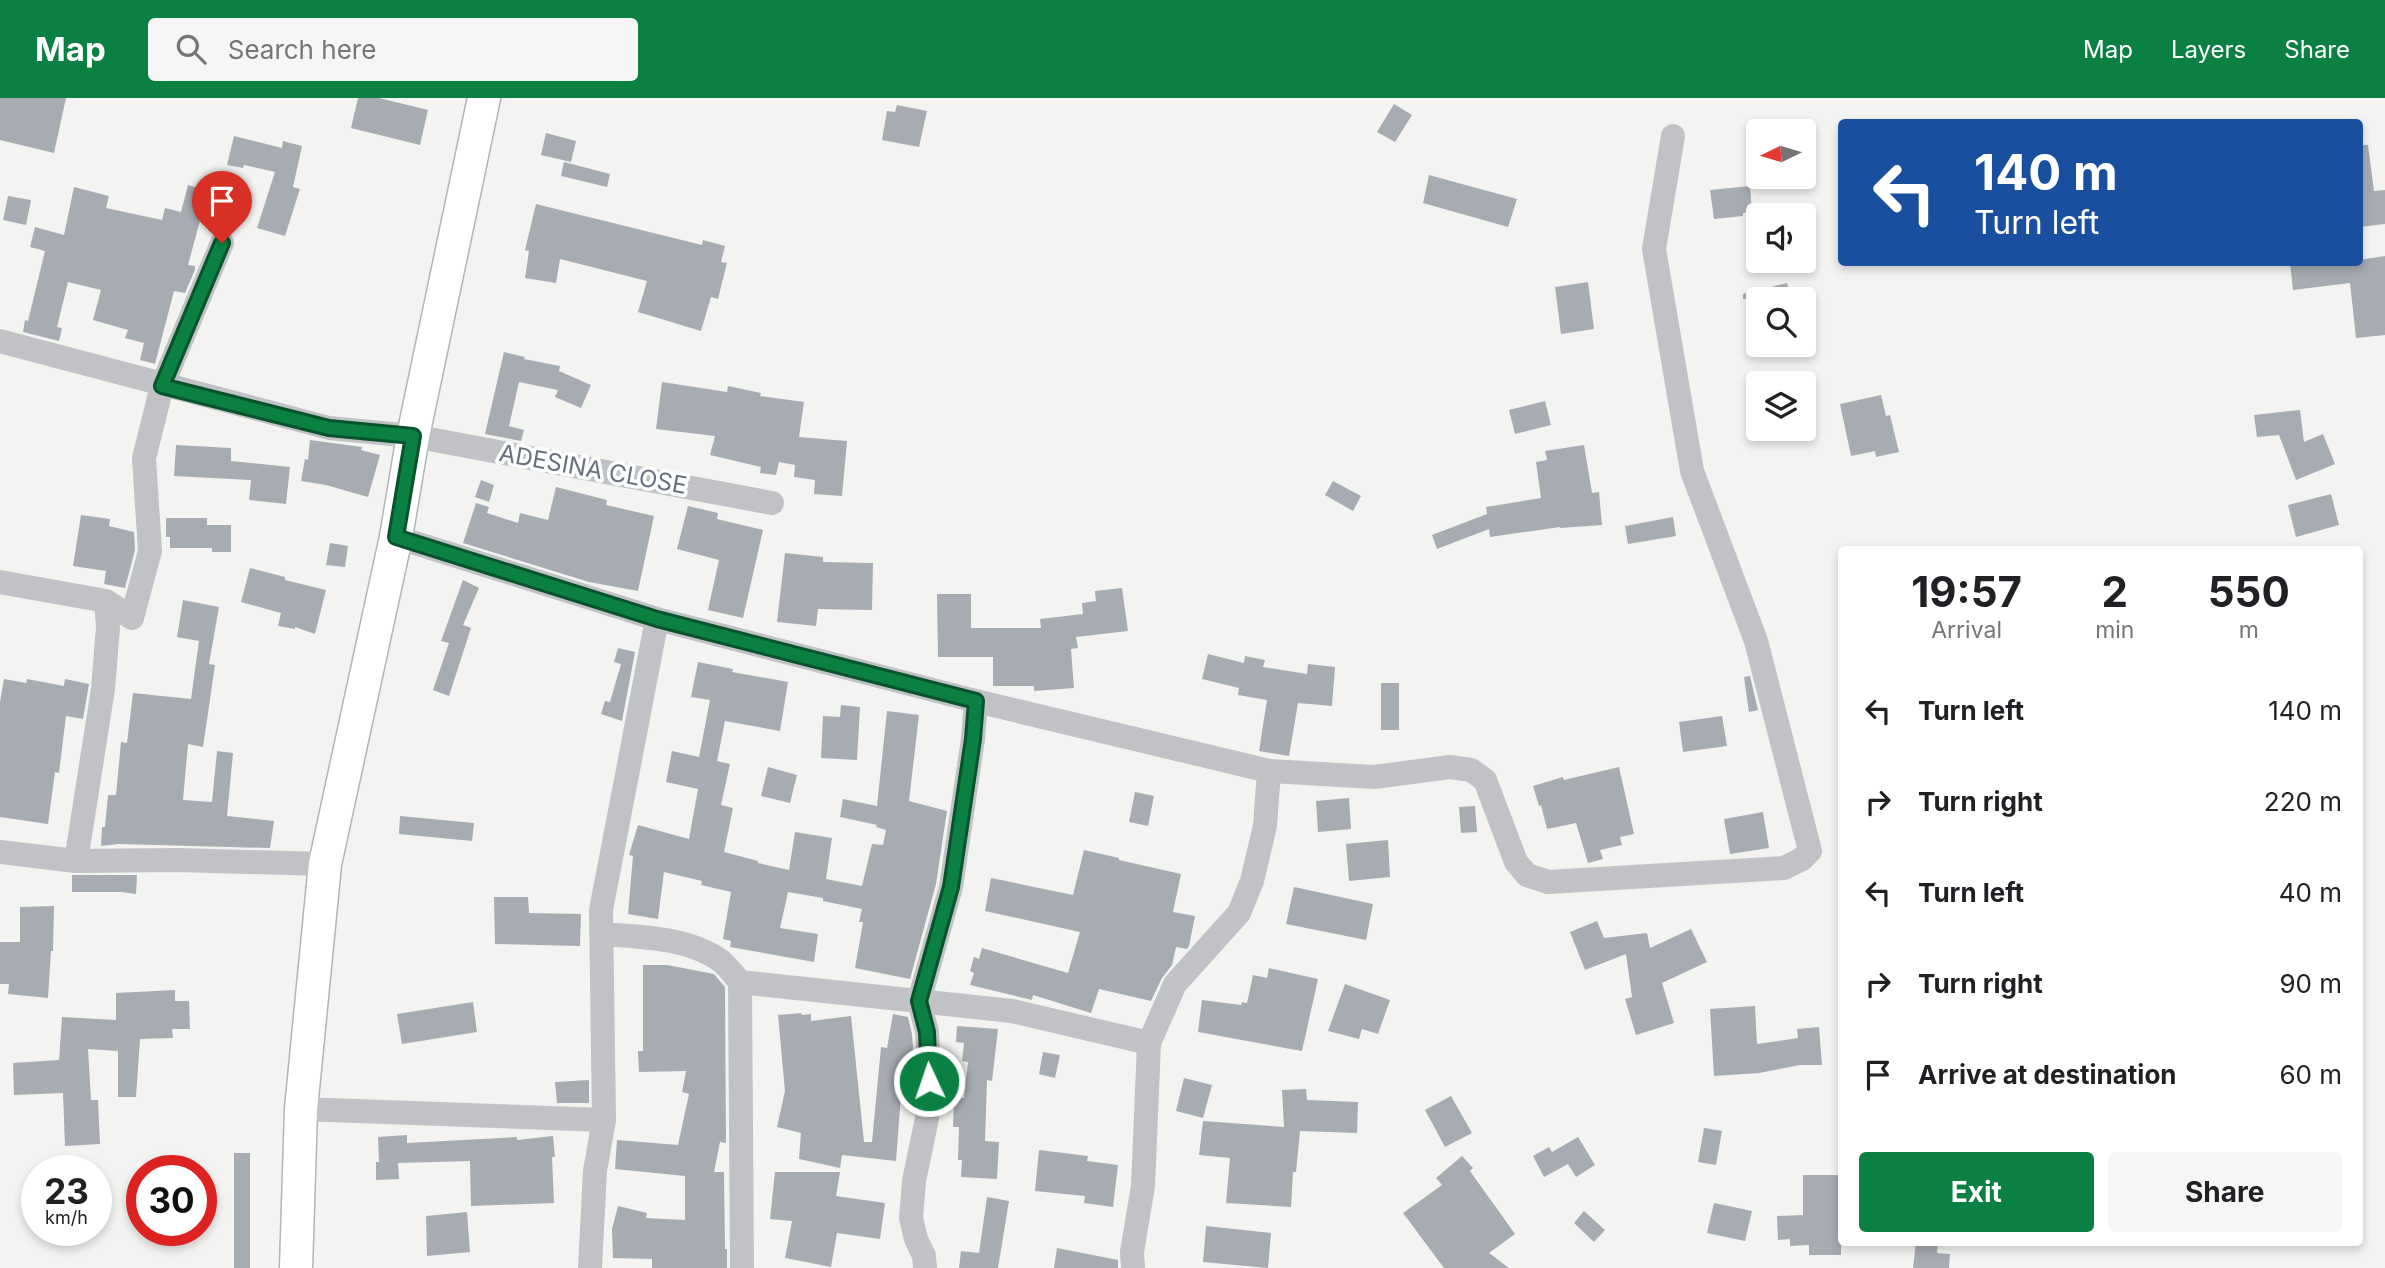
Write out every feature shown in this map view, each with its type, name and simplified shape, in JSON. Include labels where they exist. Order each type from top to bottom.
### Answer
[{"type":"main road","points":[[296,1268],[300,1109],[325,864],[396,537],[413,436],[484,98]]},
{"type":"street","points":[[396,537],[657,619],[976,701],[1269,771],[1374,777],[1450,767],[1471,770],[1485,780],[1516,862],[1527,874],[1548,882],[1784,868],[1802,859],[1810,851],[1756,641],[1692,471],[1654,249],[1674,136]]},
{"type":"street","points":[[0,582],[106,601],[132,618],[150,551],[144,458],[162,386],[222,243]]},
{"type":"street","name":"ADESINA CLOSE","points":[[0,341],[329,428],[413,436],[772,503]]},
{"type":"street","points":[[76,861],[103,689],[108,627],[106,601]]},
{"type":"street","points":[[590,1268],[595,1171],[604,1120],[601,910],[657,619]]},
{"type":"street","points":[[925,1268],[924,1256],[911,1218],[914,1181],[931,1099],[927,1032],[919,1001],[951,887],[976,701]]},
{"type":"street","points":[[1133,1268],[1132,1252],[1143,1186],[1149,1043],[1175,984],[1239,913],[1252,881],[1265,826],[1269,771]]},
{"type":"street","points":[[0,852],[76,861],[177,860],[325,864]]},
{"type":"street","points":[[601,934],[655,939],[699,949],[721,962],[740,982],[1012,1011],[1149,1043]]},
{"type":"street","points":[[740,982],[742,1268]]},
{"type":"street","points":[[300,1109],[604,1120]]},
{"type":"building","points":[[0,98],[66,98],[54,153],[0,140]]},
{"type":"building","points":[[358,98],[379,98],[428,110],[420,145],[351,128]]},
{"type":"building","points":[[1394,104],[1412,115],[1395,142],[1377,132]]},
{"type":"building","points":[[897,105],[927,111],[919,147],[882,140],[887,111],[895,112]]},
{"type":"building","points":[[546,133],[576,141],[571,162],[541,155]]},
{"type":"building","points":[[234,136],[282,148],[283,141],[302,146],[293,187],[300,189],[285,236],[257,228],[275,172],[244,165],[243,168],[227,165]]},
{"type":"building","points":[[2363,145],[2368,145],[2374,191],[2385,190],[2385,224],[2363,227]]},
{"type":"building","points":[[564,162],[610,174],[607,187],[561,176]]},
{"type":"building","points":[[1429,175],[1517,199],[1508,227],[1423,203]]},
{"type":"building","points":[[188,185],[204,190],[197,216],[201,217],[188,265],[195,266],[195,270],[185,293],[174,291],[155,364],[140,360],[144,343],[125,338],[128,330],[93,320],[101,290],[68,282],[57,327],[62,328],[59,341],[23,332],[45,251],[30,247],[35,227],[64,235],[74,187],[109,196],[106,208],[162,220],[165,208],[181,212]]},
{"type":"building","points":[[1746,186],[1746,189],[1750,189],[1751,203],[1746,203],[1746,213],[1743,216],[1714,219],[1710,190]]},
{"type":"building","points":[[8,196],[31,200],[26,225],[3,220]]},
{"type":"building","points":[[536,204],[702,245],[703,240],[725,246],[721,262],[727,263],[718,299],[711,297],[701,331],[638,312],[647,281],[560,259],[556,283],[525,278],[529,251],[525,250]]},
{"type":"building","points":[[2385,256],[2385,335],[2356,338],[2350,283],[2293,290],[2290,266],[2363,266],[2363,259]]},
{"type":"building","points":[[1588,282],[1594,329],[1561,334],[1555,287]]},
{"type":"building","points":[[1787,283],[1788,287],[1771,287]]},
{"type":"building","points":[[504,352],[560,366],[559,371],[591,385],[581,408],[555,397],[558,390],[519,382],[509,426],[524,430],[521,441],[485,434]]},
{"type":"building","points":[[662,382],[727,392],[728,386],[761,393],[760,396],[804,402],[799,437],[847,441],[842,496],[814,494],[815,480],[794,477],[795,465],[779,462],[776,475],[760,473],[761,467],[710,455],[715,436],[656,429]]},
{"type":"building","points":[[1881,395],[1886,416],[1890,415],[1899,452],[1876,457],[1875,451],[1851,456],[1840,404]]},
{"type":"building","points":[[1545,401],[1551,425],[1515,434],[1509,410]]},
{"type":"building","points":[[2300,410],[2304,442],[2323,434],[2335,464],[2296,480],[2279,435],[2257,437],[2254,415]]},
{"type":"building","points":[[310,440],[362,447],[361,450],[380,455],[368,497],[301,481],[305,459],[308,460]]},
{"type":"building","points":[[176,445],[231,448],[231,461],[290,467],[286,504],[249,500],[251,480],[174,476]]},
{"type":"building","points":[[1584,445],[1592,493],[1599,492],[1602,525],[1560,527],[1490,537],[1489,529],[1437,549],[1432,535],[1487,514],[1486,507],[1541,498],[1536,462],[1547,460],[1545,451]]},
{"type":"building","points":[[481,480],[494,485],[489,502],[475,497]]},
{"type":"building","points":[[1333,481],[1361,496],[1353,511],[1325,495]]},
{"type":"building","points":[[556,487],[607,500],[606,505],[654,516],[638,591],[589,582],[463,543],[476,503],[489,507],[487,513],[518,523],[520,513],[548,520]]},
{"type":"building","points":[[2331,494],[2339,525],[2296,537],[2288,505]]},
{"type":"building","points":[[688,506],[718,513],[717,519],[763,530],[743,618],[708,610],[719,560],[677,549]]},
{"type":"building","points":[[81,515],[110,519],[109,526],[134,532],[135,550],[125,588],[104,584],[106,571],[73,566]]},
{"type":"building","points":[[1673,517],[1676,536],[1628,544],[1625,526]]},
{"type":"building","points":[[166,518],[207,518],[207,525],[231,525],[231,552],[212,552],[212,548],[170,548],[170,537],[166,537]]},
{"type":"building","points":[[330,543],[348,546],[345,567],[326,565]]},
{"type":"building","points":[[785,553],[823,557],[823,562],[873,563],[872,610],[818,609],[816,626],[777,622]]},
{"type":"building","points":[[250,568],[326,590],[315,634],[295,627],[278,626],[281,613],[241,602]]},
{"type":"building","points":[[463,580],[479,588],[463,625],[471,628],[449,696],[433,690],[449,643],[441,641]]},
{"type":"building","points":[[1122,588],[1128,631],[1076,637],[1078,648],[1071,649],[1074,688],[1034,691],[1034,686],[993,686],[993,657],[938,657],[937,594],[971,594],[971,628],[1041,628],[1040,619],[1083,614],[1082,603],[1096,601],[1095,591]]},
{"type":"building","points":[[183,600],[219,607],[209,664],[215,665],[203,747],[188,744],[183,800],[212,802],[217,751],[233,753],[227,816],[274,821],[270,848],[118,844],[101,846],[108,795],[116,795],[121,742],[127,743],[133,693],[191,699],[199,641],[177,637]]},
{"type":"building","points":[[618,648],[635,652],[622,721],[601,714],[605,701],[610,702],[621,664],[614,662]]},
{"type":"building","points":[[1208,654],[1244,663],[1245,656],[1265,660],[1263,667],[1307,674],[1308,664],[1335,667],[1332,706],[1298,703],[1289,756],[1259,751],[1267,700],[1238,695],[1239,688],[1202,679]]},
{"type":"building","points":[[698,662],[733,669],[732,672],[788,682],[780,731],[725,721],[717,761],[730,764],[721,805],[733,808],[724,852],[758,863],[789,870],[795,832],[832,838],[826,879],[862,886],[872,844],[883,845],[886,830],[876,827],[877,825],[840,817],[843,799],[877,806],[887,711],[919,715],[909,801],[947,811],[936,884],[910,979],[855,968],[863,922],[859,922],[862,909],[823,901],[823,898],[788,892],[780,928],[818,934],[814,962],[730,947],[731,941],[723,939],[731,892],[701,885],[702,881],[664,872],[658,919],[628,914],[633,856],[629,855],[638,825],[689,839],[698,789],[666,782],[672,751],[699,757],[710,700],[691,697]]},
{"type":"building","points":[[1750,676],[1758,710],[1749,712],[1744,677]]},
{"type":"building","points":[[4,679],[26,683],[27,679],[64,686],[65,679],[89,684],[83,719],[66,716],[59,773],[55,772],[48,824],[0,817],[0,702]]},
{"type":"building","points":[[1381,683],[1399,683],[1399,730],[1381,730]]},
{"type":"building","points":[[841,705],[860,707],[857,760],[821,758],[823,716],[840,717]]},
{"type":"building","points":[[1722,716],[1727,746],[1683,752],[1679,722]]},
{"type":"building","points":[[768,767],[797,775],[790,803],[761,796]]},
{"type":"building","points":[[1619,767],[1634,834],[1620,837],[1622,845],[1600,850],[1603,859],[1588,863],[1576,823],[1547,829],[1533,786],[1563,777],[1564,780]]},
{"type":"building","points":[[1135,792],[1154,796],[1148,826],[1129,822]]},
{"type":"building","points":[[1349,798],[1351,829],[1318,832],[1316,801]]},
{"type":"building","points":[[1475,806],[1477,832],[1461,833],[1459,807]]},
{"type":"building","points":[[1763,812],[1769,848],[1730,854],[1724,819]]},
{"type":"building","points":[[400,816],[474,823],[472,841],[399,834]]},
{"type":"building","points":[[1388,840],[1390,877],[1349,881],[1346,844]]},
{"type":"building","points":[[1084,850],[1181,874],[1173,912],[1195,916],[1189,946],[1187,949],[1176,947],[1172,965],[1151,1001],[1099,989],[1091,1013],[1033,995],[1032,1000],[970,985],[974,973],[970,971],[974,957],[979,959],[982,948],[1068,973],[1080,932],[985,911],[991,878],[1073,895]]},
{"type":"building","points":[[72,875],[137,875],[136,894],[72,892]]},
{"type":"building","points":[[1294,887],[1373,904],[1366,940],[1286,924]]},
{"type":"building","points":[[494,897],[528,897],[529,913],[581,914],[580,946],[495,944]]},
{"type":"building","points":[[54,906],[48,998],[8,994],[9,984],[0,984],[0,942],[20,942],[20,907]]},
{"type":"building","points":[[1597,921],[1604,938],[1647,933],[1650,948],[1691,929],[1707,962],[1662,983],[1674,1023],[1636,1035],[1625,999],[1632,997],[1626,954],[1585,970],[1570,932]]},
{"type":"building","points":[[643,965],[667,965],[714,974],[725,987],[726,1143],[720,1142],[714,1172],[724,1172],[727,1268],[652,1268],[652,1259],[613,1258],[612,1229],[618,1206],[647,1213],[646,1218],[685,1220],[685,1176],[615,1169],[617,1140],[678,1145],[689,1094],[682,1092],[686,1071],[639,1072],[638,1051],[643,1051]]},
{"type":"building","points":[[1269,968],[1318,979],[1302,1051],[1198,1032],[1202,1000],[1241,1005],[1242,1002],[1247,1003],[1253,975],[1267,978]]},
{"type":"building","points":[[1345,984],[1390,1000],[1378,1034],[1362,1029],[1359,1039],[1328,1031]]},
{"type":"building","points":[[175,990],[175,1001],[189,1001],[190,1029],[172,1029],[173,1038],[140,1039],[136,1097],[118,1097],[118,1051],[88,1049],[91,1100],[98,1100],[100,1144],[65,1146],[63,1093],[14,1095],[13,1063],[59,1060],[62,1017],[116,1020],[116,993]]},
{"type":"building","points":[[473,1002],[477,1032],[402,1044],[397,1014]]},
{"type":"building","points":[[1755,1006],[1757,1044],[1798,1038],[1797,1029],[1819,1027],[1822,1065],[1800,1065],[1759,1073],[1714,1076],[1710,1009]]},
{"type":"building","points":[[811,1014],[811,1021],[851,1016],[864,1142],[872,1142],[881,1047],[887,1048],[893,1014],[908,1017],[914,1059],[910,1096],[901,1095],[896,1161],[842,1155],[840,1168],[799,1159],[801,1133],[777,1127],[785,1091],[778,1015]]},
{"type":"building","points":[[957,1026],[998,1029],[992,1081],[987,1080],[985,1141],[999,1142],[997,1179],[961,1177],[962,1160],[958,1160],[959,1127],[953,1127],[954,1098],[964,1098],[968,1062],[962,1061],[964,1043],[956,1042]]},
{"type":"building","points":[[1043,1052],[1060,1055],[1055,1078],[1039,1074]]},
{"type":"building","points":[[1184,1078],[1212,1085],[1203,1118],[1176,1111]]},
{"type":"building","points":[[589,1080],[589,1103],[557,1103],[555,1082]]},
{"type":"building","points":[[1306,1089],[1307,1100],[1358,1102],[1357,1133],[1300,1131],[1296,1172],[1293,1172],[1291,1207],[1226,1203],[1230,1158],[1199,1155],[1203,1121],[1284,1127],[1282,1090]]},
{"type":"building","points":[[1451,1096],[1472,1133],[1445,1147],[1425,1110]]},
{"type":"building","points":[[1704,1128],[1722,1131],[1716,1165],[1698,1162]]},
{"type":"building","points":[[407,1135],[407,1143],[517,1137],[517,1140],[553,1136],[554,1203],[471,1206],[470,1161],[398,1163],[399,1179],[376,1180],[376,1162],[379,1162],[378,1137]]},
{"type":"building","points":[[1578,1137],[1595,1165],[1576,1177],[1568,1164],[1544,1177],[1533,1156],[1549,1147],[1552,1152]]},
{"type":"building","points":[[1039,1150],[1088,1156],[1087,1161],[1118,1165],[1113,1207],[1084,1203],[1085,1196],[1035,1191]]},
{"type":"building","points":[[234,1153],[250,1153],[250,1268],[234,1268]]},
{"type":"building","points":[[1462,1156],[1473,1168],[1470,1171],[1515,1234],[1489,1253],[1509,1268],[1444,1268],[1403,1213],[1442,1185],[1436,1178]]},
{"type":"building","points":[[775,1172],[840,1172],[836,1196],[885,1203],[880,1239],[837,1233],[831,1267],[785,1258],[792,1221],[770,1219]]},
{"type":"building","points":[[1803,1175],[1838,1175],[1838,1246],[1841,1246],[1841,1255],[1809,1255],[1809,1245],[1790,1246],[1790,1239],[1778,1240],[1777,1216],[1803,1215]]},
{"type":"building","points":[[987,1197],[1009,1201],[998,1268],[959,1268],[961,1251],[979,1253]]},
{"type":"building","points":[[1714,1203],[1752,1211],[1745,1241],[1707,1233]]},
{"type":"building","points":[[1584,1211],[1605,1230],[1594,1242],[1574,1223]]},
{"type":"building","points":[[467,1212],[470,1252],[427,1256],[426,1216]]},
{"type":"building","points":[[1206,1226],[1271,1233],[1268,1268],[1203,1262]]},
{"type":"building","points":[[1916,1246],[1938,1246],[1937,1253],[1950,1254],[1949,1268],[1913,1268]]},
{"type":"building","points":[[1057,1248],[1118,1260],[1118,1268],[1054,1268]]},
{"type":"route","points":[[222,243],[162,386],[329,428],[413,436],[396,537],[657,619],[976,701],[951,887],[919,1001],[927,1032],[929,1081]]}]
